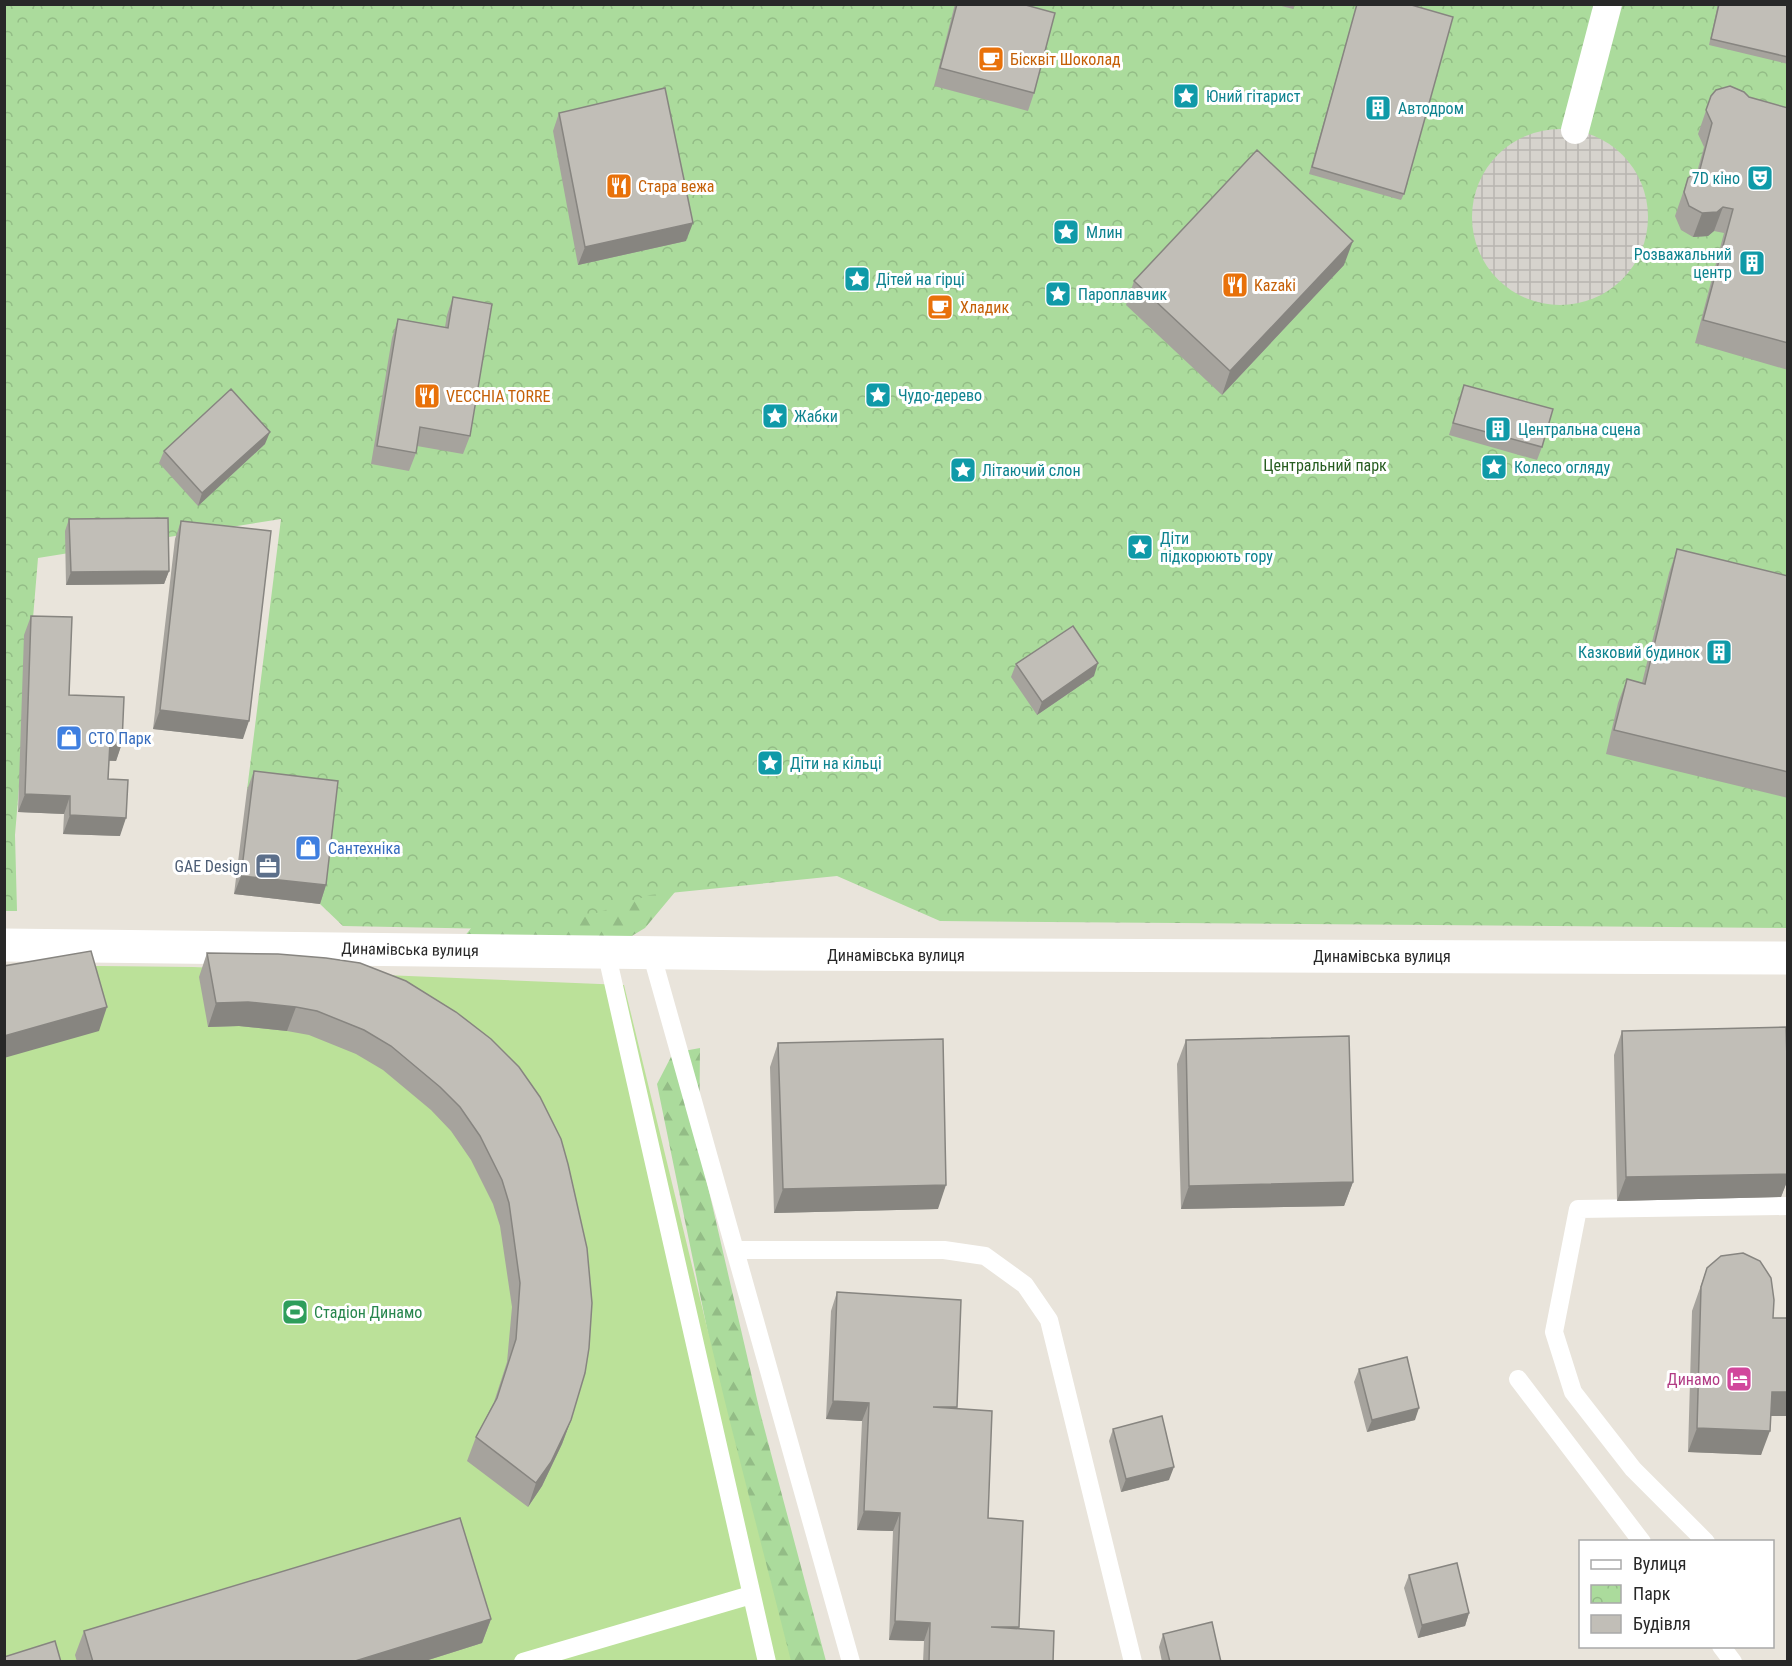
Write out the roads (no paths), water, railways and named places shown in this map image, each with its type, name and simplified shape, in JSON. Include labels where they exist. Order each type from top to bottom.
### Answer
[{"type":"street","points":[[1575,130],[1608,4]]},
{"type":"street","name":"Динамівська вулиця","points":[[4,945],[651,952],[1788,958]]},
{"type":"lane","points":[[606,951],[767,1662]]},
{"type":"lane","points":[[651,952],[851,1662]]},
{"type":"lane","points":[[1704,1540],[1633,1469],[1573,1392],[1554,1332],[1578,1209],[1788,1206]]},
{"type":"lane","points":[[735,1250],[944,1250],[985,1256],[1025,1285],[1049,1320],[1133,1662]]},
{"type":"lane","points":[[1518,1379],[1640,1540]]},
{"type":"lane","points":[[523,1662],[751,1595]]},
{"type":"lane","points":[[1722,1648],[1732,1662]]},
{"type":"place","name":"Бісквіт Шоколад","points":[[991,59]]},
{"type":"place","name":"Юний гітарист","points":[[1186,96]]},
{"type":"place","name":"Автодром","points":[[1378,108]]},
{"type":"place","name":"7D кіно","points":[[1760,178]]},
{"type":"place","name":"Стара вежа","points":[[619,186]]},
{"type":"place","name":"Млин","points":[[1066,232]]},
{"type":"place","name":"Розважальний центр","points":[[1752,263]]},
{"type":"place","name":"Дітей на гірці","points":[[857,279]]},
{"type":"place","name":"Kazaki","points":[[1235,285]]},
{"type":"place","name":"Пароплавчик","points":[[1058,294]]},
{"type":"place","name":"Хладик","points":[[940,307]]},
{"type":"place","name":"Чудо-дерево","points":[[878,395]]},
{"type":"place","name":"VECCHIA TORRE","points":[[427,396]]},
{"type":"place","name":"Жабки","points":[[775,416]]},
{"type":"place","name":"Центральна сцена","points":[[1498,429]]},
{"type":"place","name":"Колесо огляду","points":[[1494,467]]},
{"type":"place","name":"Літаючий слон","points":[[963,470]]},
{"type":"place","name":"Діти підкорюють гору","points":[[1140,547]]},
{"type":"place","name":"Казковий будинок","points":[[1719,652]]},
{"type":"place","name":"СТО Парк","points":[[69,738]]},
{"type":"place","name":"Діти на кільці","points":[[770,763]]},
{"type":"place","name":"Сантехніка","points":[[308,848]]},
{"type":"place","name":"GAE Design","points":[[268,866]]},
{"type":"place","name":"Стадіон Динамо","points":[[295,1312]]},
{"type":"place","name":"Динамо","points":[[1739,1379]]},
{"type":"park label","name":"Центральний парк","points":[[1325,465]]}]
